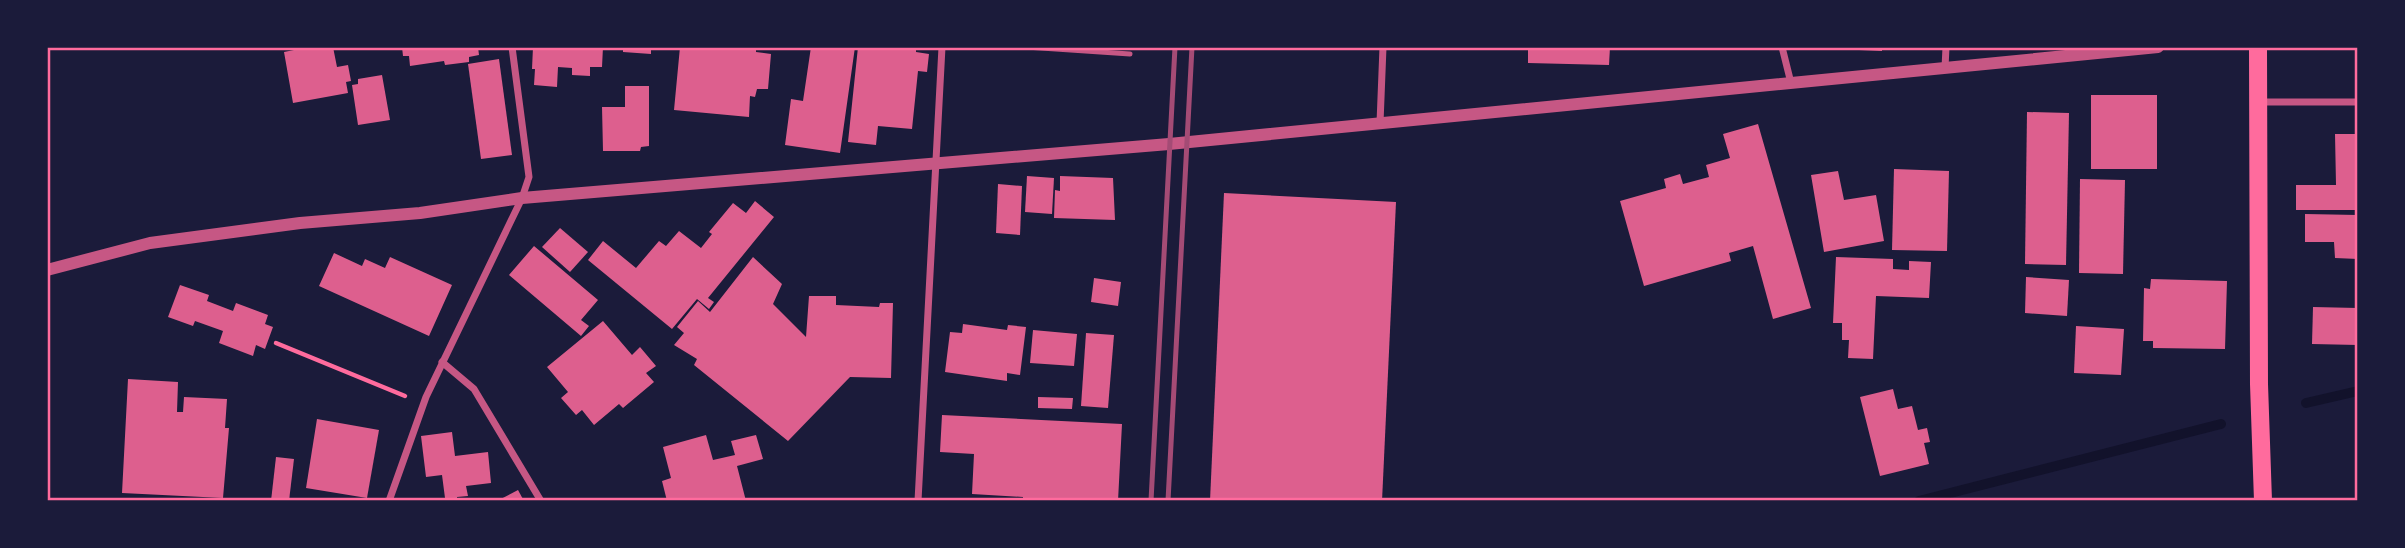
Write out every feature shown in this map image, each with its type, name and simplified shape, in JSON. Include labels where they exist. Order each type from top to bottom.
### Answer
[{"type":"main road","points":[[2258,47],[2259,370],[2263,501]]},
{"type":"street","points":[[389,501],[423,404],[522,198],[529,177],[512,47]]},
{"type":"street","points":[[918,501],[942,47]]},
{"type":"street","points":[[1380,123],[1383,47]]},
{"type":"street","points":[[1782,47],[1791,83]]},
{"type":"street","points":[[1945,68],[1946,47]]},
{"type":"street","points":[[47,270],[150,243],[300,223],[420,213],[522,198],[1170,144],[2158,47]]},
{"type":"street","points":[[2259,102],[2358,102]]},
{"type":"street","points":[[442,362],[474,389],[541,501]]},
{"type":"lane","points":[[1026,47],[1130,54]]},
{"type":"path","points":[[276,343],[423,404]]},
{"type":"building","points":[[309,47],[333,47],[337,67],[348,65],[351,81],[346,82],[348,93],[293,103],[284,52]]},
{"type":"building","points":[[402,47],[478,47],[479,55],[469,57],[469,62],[445,65],[444,61],[410,66],[409,56],[403,56]]},
{"type":"building","points":[[533,47],[603,47],[602,67],[590,67],[590,76],[572,75],[572,68],[558,67],[557,87],[534,85]]},
{"type":"building","points":[[623,47],[651,47],[651,54],[623,52]]},
{"type":"building","points":[[680,47],[756,47],[756,52],[771,54],[768,89],[757,89],[755,97],[750,96],[749,117],[674,110]]},
{"type":"building","points":[[811,47],[855,47],[840,153],[785,145],[791,99],[803,101]]},
{"type":"building","points":[[858,47],[916,47],[916,52],[929,54],[927,72],[918,71],[912,129],[878,126],[876,145],[848,142]]},
{"type":"building","points":[[1528,47],[1610,47],[1609,65],[1528,63]]},
{"type":"building","points":[[1882,47],[1882,51],[1836,49]]},
{"type":"building","points":[[499,59],[512,155],[481,159],[468,64]]},
{"type":"building","points":[[382,75],[390,120],[358,125],[352,85],[358,84],[358,79]]},
{"type":"building","points":[[625,86],[649,86],[649,146],[641,147],[640,151],[603,151],[602,107],[625,107]]},
{"type":"building","points":[[2091,95],[2157,95],[2157,169],[2091,169]]},
{"type":"building","points":[[2027,112],[2069,113],[2066,265],[2025,264]]},
{"type":"building","points":[[1758,124],[1811,308],[1773,319],[1753,246],[1729,253],[1731,261],[1644,286],[1620,201],[1666,188],[1664,179],[1680,174],[1683,184],[1709,177],[1706,165],[1730,158],[1723,134]]},
{"type":"building","points":[[2335,134],[2358,134],[2358,210],[2296,210],[2296,185],[2336,185]]},
{"type":"building","points":[[1894,169],[1949,171],[1947,251],[1892,250]]},
{"type":"building","points":[[1838,171],[1844,200],[1876,195],[1884,241],[1824,252],[1811,175]]},
{"type":"building","points":[[1027,176],[1054,178],[1052,214],[1025,212]]},
{"type":"building","points":[[1060,176],[1113,178],[1115,220],[1054,218],[1055,190],[1060,191]]},
{"type":"building","points":[[2080,179],[2125,180],[2123,274],[2079,273]]},
{"type":"building","points":[[998,184],[1022,186],[1020,235],[996,233]]},
{"type":"building","points":[[1224,193],[1396,202],[1382,501],[1210,501]]},
{"type":"building","points":[[755,201],[774,217],[708,298],[714,302],[709,309],[697,299],[672,329],[588,260],[603,241],[636,268],[659,241],[666,246],[679,231],[701,248],[712,234],[709,232],[733,203],[746,213]]},
{"type":"building","points":[[2305,214],[2358,215],[2358,259],[2335,258],[2334,242],[2305,242]]},
{"type":"building","points":[[560,228],[588,252],[570,272],[542,247]]},
{"type":"building","points":[[534,246],[598,300],[581,320],[589,326],[581,336],[509,275]]},
{"type":"building","points":[[334,253],[362,266],[365,259],[385,268],[390,257],[452,285],[429,336],[319,286]]},
{"type":"building","points":[[753,257],[782,284],[773,304],[806,337],[809,296],[836,296],[836,305],[879,307],[880,303],[893,303],[891,378],[850,377],[788,441],[694,365],[697,359],[674,345],[684,333],[677,327],[698,301],[710,312]]},
{"type":"building","points":[[1836,257],[1893,259],[1893,269],[1909,270],[1909,261],[1931,262],[1929,298],[1876,296],[1873,359],[1848,358],[1849,340],[1842,340],[1842,323],[1833,323]]},
{"type":"building","points":[[2026,277],[2069,280],[2067,316],[2025,313]]},
{"type":"building","points":[[1094,278],[1121,282],[1118,306],[1091,302]]},
{"type":"building","points":[[2151,279],[2227,281],[2225,349],[2153,348],[2153,341],[2143,341],[2144,288],[2150,289]]},
{"type":"building","points":[[180,285],[209,295],[207,301],[233,311],[236,303],[268,315],[265,324],[273,327],[265,349],[256,345],[253,356],[219,343],[223,331],[195,321],[193,326],[168,317]]},
{"type":"building","points":[[2313,307],[2358,308],[2358,345],[2312,344]]},
{"type":"building","points":[[603,321],[632,355],[640,347],[656,366],[646,373],[654,382],[623,408],[619,404],[594,425],[582,410],[576,415],[561,398],[568,392],[547,367]]},
{"type":"building","points":[[963,324],[1007,330],[1008,325],[1026,327],[1020,375],[1007,373],[1007,381],[945,372],[950,332],[962,333]]},
{"type":"building","points":[[2076,326],[2124,329],[2121,375],[2074,373]]},
{"type":"building","points":[[1033,330],[1077,334],[1074,366],[1030,363]]},
{"type":"building","points":[[1086,333],[1114,335],[1108,408],[1081,406]]},
{"type":"building","points":[[128,379],[178,382],[177,412],[183,412],[184,397],[227,399],[225,428],[229,428],[223,498],[122,493]]},
{"type":"building","points":[[1893,389],[1898,409],[1912,406],[1918,430],[1927,428],[1930,442],[1924,443],[1929,464],[1880,476],[1860,397]]},
{"type":"building","points":[[1038,397],[1073,398],[1072,409],[1038,408]]},
{"type":"building","points":[[942,415],[1122,424],[1118,501],[1023,501],[1023,497],[972,494],[974,454],[940,452]]},
{"type":"building","points":[[317,419],[379,430],[367,498],[306,488]]},
{"type":"building","points":[[452,432],[455,456],[488,452],[491,483],[466,486],[468,496],[457,497],[457,501],[437,501],[445,498],[442,475],[426,477],[421,436]]},
{"type":"building","points":[[706,435],[713,460],[735,455],[731,441],[756,435],[763,459],[737,466],[746,501],[667,501],[662,481],[671,478],[663,447]]},
{"type":"building","points":[[276,457],[294,459],[289,501],[271,501]]},
{"type":"building","points":[[518,490],[524,501],[497,501]]},
{"type":"waterway","points":[[2306,403],[2358,391]]},
{"type":"waterway","points":[[1919,501],[2221,424]]},
{"type":"railway","points":[[1151,501],[1175,47]]},
{"type":"railway","points":[[1168,501],[1192,47]]}]
